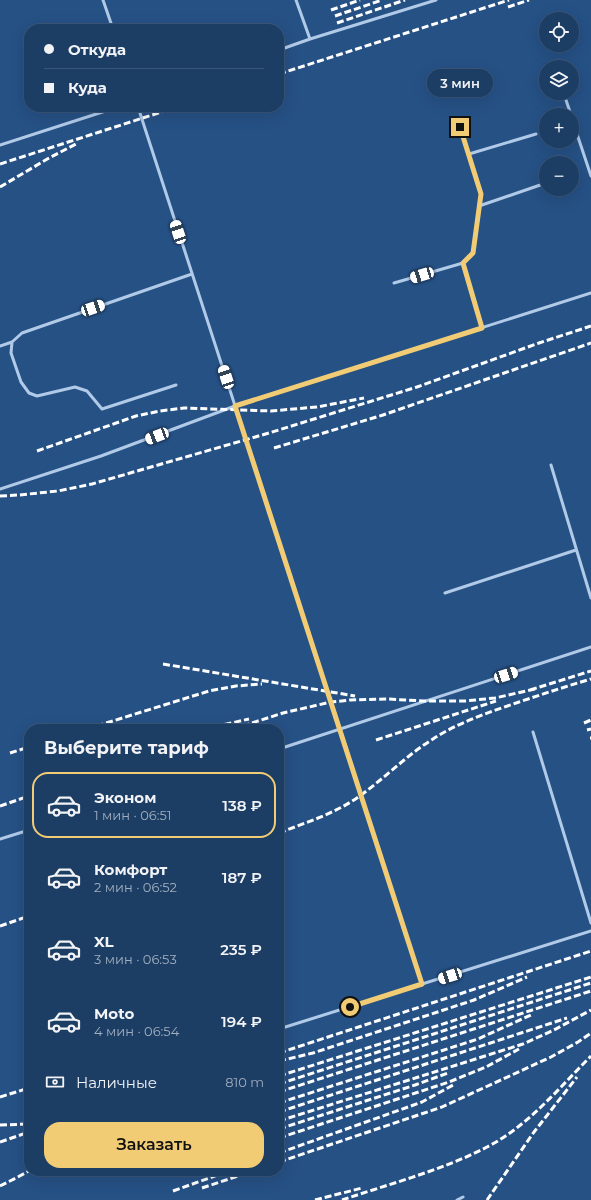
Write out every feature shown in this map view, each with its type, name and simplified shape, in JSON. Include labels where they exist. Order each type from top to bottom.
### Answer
[{"type":"lane","points":[[103,0],[111,24]]},
{"type":"lane","points":[[296,0],[310,39]]},
{"type":"lane","points":[[284,48],[436,0]]},
{"type":"lane","points":[[566,100],[569,108]]},
{"type":"lane","points":[[0,145],[102,112]]},
{"type":"lane","points":[[140,112],[422,984]]},
{"type":"lane","points":[[394,283],[463,263],[473,253],[481,194],[460,127]]},
{"type":"lane","points":[[469,154],[536,134]]},
{"type":"lane","points":[[579,140],[591,176]]},
{"type":"lane","points":[[479,206],[539,185]]},
{"type":"lane","points":[[463,263],[482,328]]},
{"type":"lane","points":[[0,346],[12,342],[22,333],[192,274]]},
{"type":"lane","points":[[0,489],[101,456],[235,406],[591,293]]},
{"type":"lane","points":[[12,342],[11,353],[21,382],[29,393],[37,396],[75,387],[87,391],[102,409],[176,385]]},
{"type":"lane","points":[[551,465],[591,598]]},
{"type":"lane","points":[[445,593],[576,550]]},
{"type":"lane","points":[[284,747],[591,647]]},
{"type":"lane","points":[[533,732],[591,923]]},
{"type":"lane","points":[[0,839],[24,832]]},
{"type":"lane","points":[[284,1027],[591,931]]},
{"type":"lane","points":[[457,1200],[463,1197]]},
{"type":"railway","points":[[331,10],[360,0]]},
{"type":"railway","points":[[335,16],[382,0]]},
{"type":"railway","points":[[337,23],[405,0]]},
{"type":"railway","points":[[284,72],[509,0]]},
{"type":"railway","points":[[508,7],[529,0]]},
{"type":"railway","points":[[0,164],[161,112]]},
{"type":"railway","points":[[0,187],[76,144]]},
{"type":"railway","points":[[0,496],[58,491],[92,484],[269,433],[417,387],[591,326]]},
{"type":"railway","points":[[274,448],[383,415],[591,343]]},
{"type":"railway","points":[[37,451],[136,416],[160,411],[184,408],[271,411],[317,407],[364,398]]},
{"type":"railway","points":[[163,664],[355,696]]},
{"type":"railway","points":[[530,690],[591,671]]},
{"type":"railway","points":[[284,831],[322,817],[352,801],[423,745],[453,727],[497,710],[591,679]]},
{"type":"railway","points":[[103,724],[209,691],[236,686],[262,684]]},
{"type":"railway","points":[[249,724],[283,713],[331,702],[387,699],[465,701],[495,698],[535,689]]},
{"type":"railway","points":[[376,740],[496,701]]},
{"type":"railway","points":[[227,724],[249,719]]},
{"type":"railway","points":[[584,723],[591,720]]},
{"type":"railway","points":[[587,730],[591,729]]},
{"type":"railway","points":[[10,753],[24,749]]},
{"type":"railway","points":[[0,806],[24,798]]},
{"type":"railway","points":[[0,926],[24,918]]},
{"type":"railway","points":[[284,1051],[591,951]]},
{"type":"railway","points":[[284,1060],[313,1053],[474,1000],[527,977]]},
{"type":"railway","points":[[284,1074],[591,977]]},
{"type":"railway","points":[[284,1082],[591,983]]},
{"type":"railway","points":[[284,1090],[591,991]]},
{"type":"railway","points":[[284,1119],[523,1044],[554,1030],[591,1010]]},
{"type":"railway","points":[[284,1101],[478,1039],[531,1015]]},
{"type":"railway","points":[[284,1110],[567,1018]]},
{"type":"railway","points":[[284,1160],[442,1107],[551,1057],[591,1033]]},
{"type":"railway","points":[[284,1136],[449,1082],[486,1067],[519,1049]]},
{"type":"railway","points":[[342,1200],[452,1163],[487,1147],[516,1128],[542,1106],[591,1056]]},
{"type":"railway","points":[[284,1127],[448,1073]]},
{"type":"railway","points":[[487,1200],[534,1132],[577,1077]]},
{"type":"railway","points":[[284,1151],[422,1102],[455,1084]]},
{"type":"railway","points":[[0,1097],[24,1090]]},
{"type":"railway","points":[[0,1125],[24,1124]]},
{"type":"railway","points":[[0,1142],[24,1134]]},
{"type":"railway","points":[[0,1186],[24,1174]]},
{"type":"railway","points":[[173,1191],[215,1176]]},
{"type":"railway","points":[[202,1188],[238,1176]]},
{"type":"railway","points":[[315,1200],[362,1188]]},
{"type":"route","points":[[350,1007],[422,984],[235,406],[482,328],[463,263],[473,253],[481,194],[460,127]]}]
